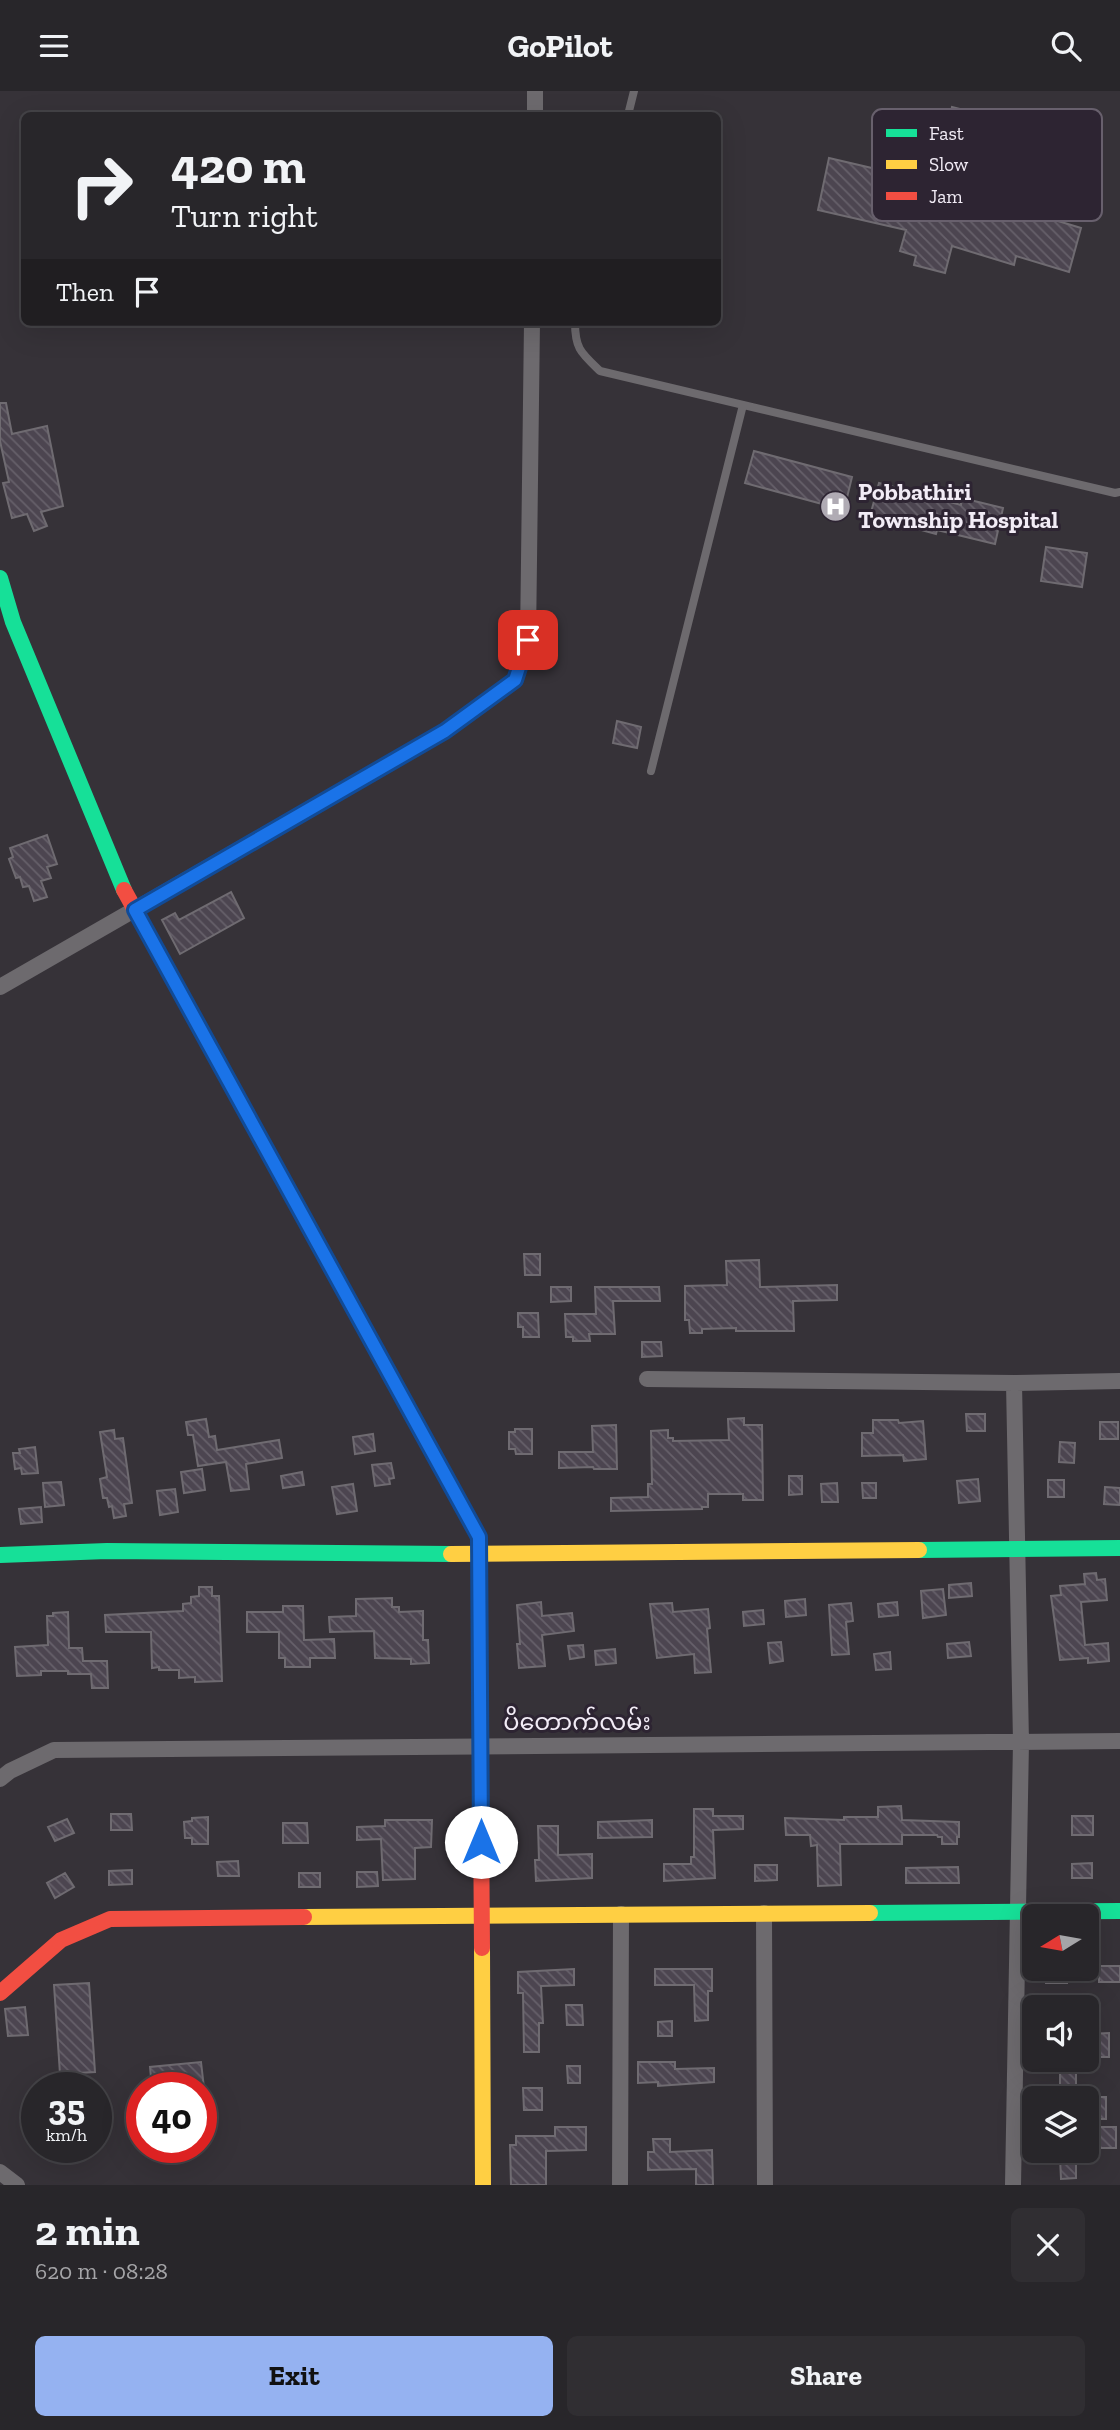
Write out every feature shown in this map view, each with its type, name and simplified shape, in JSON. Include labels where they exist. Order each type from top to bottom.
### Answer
[{"type":"street","points":[[535,112],[536,91]]},
{"type":"street","points":[[2,983],[135,910],[445,731],[515,680],[528,640],[532,326]]},
{"type":"street","points":[[0,578],[13,622],[122,886],[479,1537],[483,2185]]},
{"type":"street","points":[[647,1379],[1014,1383],[1120,1381]]},
{"type":"street","points":[[1013,2185],[1021,1742],[1014,1383]]},
{"type":"street","points":[[0,1555],[107,1551],[479,1554],[1120,1548]]},
{"type":"street","name":"ပိတောက်လမ်း","points":[[0,1779],[10,1771],[54,1750],[1120,1741]]},
{"type":"street","points":[[0,1993],[61,1940],[110,1919],[1120,1910]]},
{"type":"street","points":[[764,1913],[765,2185]]},
{"type":"street","points":[[620,2185],[621,1914]]},
{"type":"street","points":[[0,2172],[17,2185]]},
{"type":"lane","points":[[629,112],[634,91]]},
{"type":"lane","points":[[575,326],[575,341],[584,356],[600,371],[1115,493],[1120,492]]},
{"type":"lane","points":[[651,771],[743,405]]},
{"type":"building","points":[[829,158],[872,168],[872,221],[1058,221],[1081,228],[1069,272],[1016,256],[1014,265],[952,246],[945,273],[914,265],[916,256],[900,251],[906,230],[818,210]]},
{"type":"building","points":[[0,403],[6,403],[12,434],[47,426],[63,506],[41,512],[47,526],[34,531],[27,514],[12,518],[3,483],[9,482],[0,441]]},
{"type":"building","points":[[754,451],[852,477],[844,510],[745,483]]},
{"type":"building","points":[[879,483],[961,505],[962,498],[1003,508],[995,544],[937,530],[936,534],[870,516]]},
{"type":"building","points":[[1046,547],[1087,553],[1082,587],[1041,581]]},
{"type":"building","points":[[617,721],[641,727],[637,748],[613,743]]},
{"type":"building","points":[[47,835],[57,864],[47,867],[51,878],[41,881],[47,897],[34,901],[29,886],[23,887],[20,877],[16,878],[9,859],[13,857],[10,848]]},
{"type":"building","points":[[231,892],[244,918],[180,954],[162,920],[175,913],[179,920]]},
{"type":"building","points":[[524,1254],[540,1254],[540,1275],[525,1275]]},
{"type":"building","points":[[759,1260],[760,1287],[837,1285],[837,1300],[793,1301],[794,1331],[736,1331],[736,1328],[702,1329],[702,1333],[690,1333],[689,1320],[685,1320],[685,1286],[727,1285],[726,1261]]},
{"type":"building","points":[[551,1287],[571,1287],[571,1301],[551,1302]]},
{"type":"building","points":[[595,1287],[659,1287],[660,1301],[613,1301],[615,1334],[589,1334],[590,1341],[573,1341],[573,1337],[566,1337],[565,1314],[596,1314]]},
{"type":"building","points":[[518,1313],[538,1313],[539,1337],[523,1337],[523,1327],[518,1327]]},
{"type":"building","points":[[642,1342],[661,1342],[662,1356],[642,1357]]},
{"type":"building","points":[[966,1414],[985,1414],[985,1431],[967,1431]]},
{"type":"building","points":[[744,1418],[744,1425],[762,1425],[763,1500],[743,1500],[743,1494],[708,1494],[708,1507],[702,1509],[611,1511],[611,1498],[648,1497],[648,1484],[652,1484],[651,1431],[668,1430],[668,1438],[673,1438],[673,1441],[729,1440],[728,1419]]},
{"type":"building","points":[[206,1419],[209,1437],[215,1436],[217,1450],[279,1440],[282,1458],[246,1464],[249,1489],[231,1491],[226,1462],[198,1466],[193,1435],[188,1435],[186,1422]]},
{"type":"building","points":[[873,1420],[898,1420],[899,1423],[923,1421],[926,1459],[904,1461],[903,1455],[862,1456],[862,1433],[873,1433]]},
{"type":"building","points":[[1100,1422],[1118,1422],[1118,1439],[1100,1439]]},
{"type":"building","points":[[616,1425],[617,1469],[559,1468],[559,1452],[593,1452],[592,1426]]},
{"type":"building","points":[[515,1429],[532,1429],[532,1454],[516,1454],[515,1449],[509,1449],[509,1432],[515,1432]]},
{"type":"building","points":[[114,1430],[115,1439],[123,1438],[132,1503],[124,1504],[126,1516],[114,1518],[112,1506],[109,1507],[107,1498],[103,1498],[100,1479],[107,1477],[100,1432]]},
{"type":"building","points":[[373,1434],[375,1451],[355,1454],[353,1437]]},
{"type":"building","points":[[1060,1442],[1075,1443],[1074,1463],[1059,1462]]},
{"type":"building","points":[[35,1447],[38,1473],[22,1474],[21,1468],[15,1469],[13,1453],[20,1453],[19,1449]]},
{"type":"building","points":[[391,1463],[394,1478],[389,1479],[390,1484],[375,1486],[372,1465]]},
{"type":"building","points":[[202,1469],[205,1490],[184,1493],[181,1472]]},
{"type":"building","points":[[302,1472],[304,1485],[283,1488],[281,1476]]},
{"type":"building","points":[[789,1476],[802,1476],[802,1494],[789,1495]]},
{"type":"building","points":[[978,1479],[980,1501],[959,1503],[957,1481]]},
{"type":"building","points":[[1048,1480],[1064,1480],[1064,1497],[1048,1497]]},
{"type":"building","points":[[61,1482],[64,1505],[45,1507],[43,1483]]},
{"type":"building","points":[[837,1483],[838,1502],[822,1502],[821,1484]]},
{"type":"building","points":[[862,1483],[876,1483],[876,1498],[863,1498]]},
{"type":"building","points":[[353,1484],[357,1511],[337,1514],[332,1487]]},
{"type":"building","points":[[1105,1487],[1120,1488],[1120,1505],[1104,1504]]},
{"type":"building","points":[[175,1489],[178,1512],[160,1515],[157,1491]]},
{"type":"building","points":[[41,1507],[42,1522],[21,1524],[19,1509]]},
{"type":"building","points":[[1096,1573],[1097,1580],[1105,1579],[1107,1600],[1081,1602],[1085,1645],[1108,1643],[1109,1661],[1088,1663],[1088,1658],[1060,1660],[1051,1596],[1061,1595],[1060,1586],[1085,1584],[1084,1574]]},
{"type":"building","points":[[971,1583],[972,1596],[949,1598],[949,1585]]},
{"type":"building","points":[[199,1587],[212,1587],[212,1596],[219,1596],[222,1681],[195,1682],[195,1677],[179,1678],[179,1670],[152,1668],[151,1632],[106,1632],[105,1615],[183,1611],[183,1604],[191,1603],[191,1597],[199,1596]]},
{"type":"building","points":[[943,1589],[946,1615],[923,1618],[921,1591]]},
{"type":"building","points":[[392,1598],[392,1607],[399,1607],[399,1612],[423,1611],[423,1640],[428,1640],[429,1663],[411,1664],[411,1659],[375,1658],[374,1631],[330,1632],[329,1617],[356,1616],[356,1599]]},
{"type":"building","points":[[805,1599],[806,1615],[786,1617],[785,1601]]},
{"type":"building","points":[[541,1602],[542,1616],[572,1613],[574,1631],[542,1635],[545,1666],[519,1668],[517,1605]]},
{"type":"building","points":[[897,1602],[898,1615],[879,1617],[878,1604]]},
{"type":"building","points":[[672,1603],[673,1612],[708,1609],[711,1672],[695,1673],[694,1654],[657,1658],[650,1604]]},
{"type":"building","points":[[851,1603],[853,1621],[846,1622],[849,1654],[832,1655],[829,1605]]},
{"type":"building","points":[[283,1606],[303,1606],[304,1640],[334,1639],[335,1658],[310,1658],[310,1667],[285,1667],[285,1658],[279,1658],[279,1632],[247,1632],[247,1612],[283,1612]]},
{"type":"building","points":[[763,1610],[764,1624],[744,1626],[743,1612]]},
{"type":"building","points":[[68,1612],[69,1648],[82,1648],[83,1661],[107,1661],[108,1688],[92,1688],[91,1674],[41,1671],[41,1675],[17,1676],[15,1647],[48,1645],[47,1616]]},
{"type":"building","points":[[781,1642],[783,1661],[770,1663],[768,1643]]},
{"type":"building","points":[[969,1642],[971,1656],[948,1658],[947,1644]]},
{"type":"building","points":[[583,1645],[584,1657],[570,1659],[568,1646]]},
{"type":"building","points":[[615,1649],[616,1663],[596,1665],[595,1651]]},
{"type":"building","points":[[890,1652],[891,1669],[876,1670],[874,1654]]},
{"type":"building","points":[[901,1806],[902,1820],[959,1822],[957,1844],[942,1844],[942,1837],[937,1835],[902,1835],[902,1844],[840,1844],[841,1885],[818,1886],[817,1845],[811,1846],[810,1835],[786,1835],[785,1818],[844,1820],[844,1817],[878,1817],[878,1807]]},
{"type":"building","points":[[694,1809],[713,1809],[713,1816],[743,1816],[743,1829],[713,1830],[715,1878],[664,1881],[664,1864],[691,1864],[691,1857],[694,1857]]},
{"type":"building","points":[[111,1814],[131,1814],[132,1830],[111,1830]]},
{"type":"building","points":[[1072,1816],[1093,1816],[1093,1835],[1072,1835]]},
{"type":"building","points":[[208,1817],[208,1844],[192,1844],[192,1838],[185,1838],[184,1822],[192,1821],[192,1818]]},
{"type":"building","points":[[67,1819],[74,1833],[55,1841],[48,1827]]},
{"type":"building","points":[[385,1820],[432,1820],[431,1847],[415,1848],[415,1879],[383,1880],[381,1839],[357,1840],[357,1827],[385,1826]]},
{"type":"building","points":[[652,1820],[652,1837],[598,1838],[598,1822]]},
{"type":"building","points":[[283,1823],[307,1823],[308,1843],[283,1843]]},
{"type":"building","points":[[538,1826],[558,1826],[558,1855],[592,1854],[592,1878],[536,1881],[535,1860],[539,1860]]},
{"type":"building","points":[[238,1861],[239,1876],[218,1876],[217,1862]]},
{"type":"building","points":[[1092,1863],[1092,1878],[1072,1878],[1072,1864]]},
{"type":"building","points":[[755,1865],[777,1865],[777,1880],[755,1881]]},
{"type":"building","points":[[958,1867],[959,1883],[906,1883],[906,1868]]},
{"type":"building","points":[[132,1870],[132,1884],[109,1885],[109,1871]]},
{"type":"building","points":[[357,1872],[377,1872],[378,1886],[357,1887]]},
{"type":"building","points":[[65,1873],[74,1887],[55,1898],[47,1883]]},
{"type":"building","points":[[299,1873],[320,1873],[320,1887],[299,1887]]},
{"type":"building","points":[[1099,1966],[1120,1966],[1120,1982],[1099,1981]]},
{"type":"building","points":[[574,1969],[574,1985],[541,1986],[543,2023],[539,2023],[539,2052],[524,2052],[523,1993],[518,1993],[518,1972]]},
{"type":"building","points":[[655,1969],[712,1969],[712,1991],[708,1991],[708,2020],[695,2021],[694,1985],[655,1985]]},
{"type":"building","points":[[1046,1981],[1067,1981],[1067,1983]]},
{"type":"building","points":[[89,1983],[95,2072],[60,2072],[54,1985]]},
{"type":"building","points":[[566,2005],[582,2005],[583,2025],[567,2025]]},
{"type":"building","points":[[25,2007],[28,2035],[8,2036],[5,2009]]},
{"type":"building","points":[[672,2021],[672,2036],[658,2036],[658,2022]]},
{"type":"building","points":[[1099,2033],[1109,2033],[1109,2057],[1099,2057]]},
{"type":"building","points":[[201,2062],[202,2072],[150,2072],[150,2067]]},
{"type":"building","points":[[638,2062],[675,2062],[675,2069],[714,2068],[714,2082],[658,2086],[658,2082],[638,2083]]},
{"type":"building","points":[[567,2066],[580,2066],[580,2083],[568,2083]]},
{"type":"building","points":[[1060,2072],[1076,2072],[1076,2086],[1060,2086]]},
{"type":"building","points":[[523,2088],[542,2088],[542,2110],[524,2110]]},
{"type":"building","points":[[1099,2097],[1106,2097],[1106,2119],[1099,2119]]},
{"type":"building","points":[[555,2127],[586,2127],[586,2150],[546,2151],[546,2185],[511,2185],[510,2145],[516,2145],[516,2136],[555,2136]]},
{"type":"building","points":[[1099,2127],[1116,2127],[1116,2148],[1099,2148]]},
{"type":"building","points":[[653,2139],[670,2139],[670,2152],[712,2150],[713,2185],[696,2185],[696,2169],[648,2170],[648,2152],[654,2152]]},
{"type":"building","points":[[1060,2163],[1076,2163],[1076,2178],[1061,2179]]},
{"type":"traffic: fast","points":[[0,578],[13,622],[124,890]]},
{"type":"traffic: fast","points":[[282,1178],[426,1441]]},
{"type":"traffic: fast","points":[[919,1550],[1120,1548]]},
{"type":"traffic: fast","points":[[0,1555],[107,1551],[451,1554]]},
{"type":"traffic: fast","points":[[870,1913],[1120,1911]]},
{"type":"traffic: slow","points":[[451,1554],[919,1550]]},
{"type":"traffic: slow","points":[[304,1917],[870,1913]]},
{"type":"traffic: slow","points":[[482,1948],[483,2185]]},
{"type":"traffic: jam","points":[[124,890],[282,1178]]},
{"type":"traffic: jam","points":[[426,1441],[479,1537],[482,1948]]},
{"type":"traffic: jam","points":[[0,1993],[61,1940],[110,1919],[304,1917]]},
{"type":"place","name":"Pobbathiri Township Hospital","points":[[835,506]]},
{"type":"route","points":[[481,1842],[479,1537],[135,910],[445,731],[515,680],[528,640]]}]
